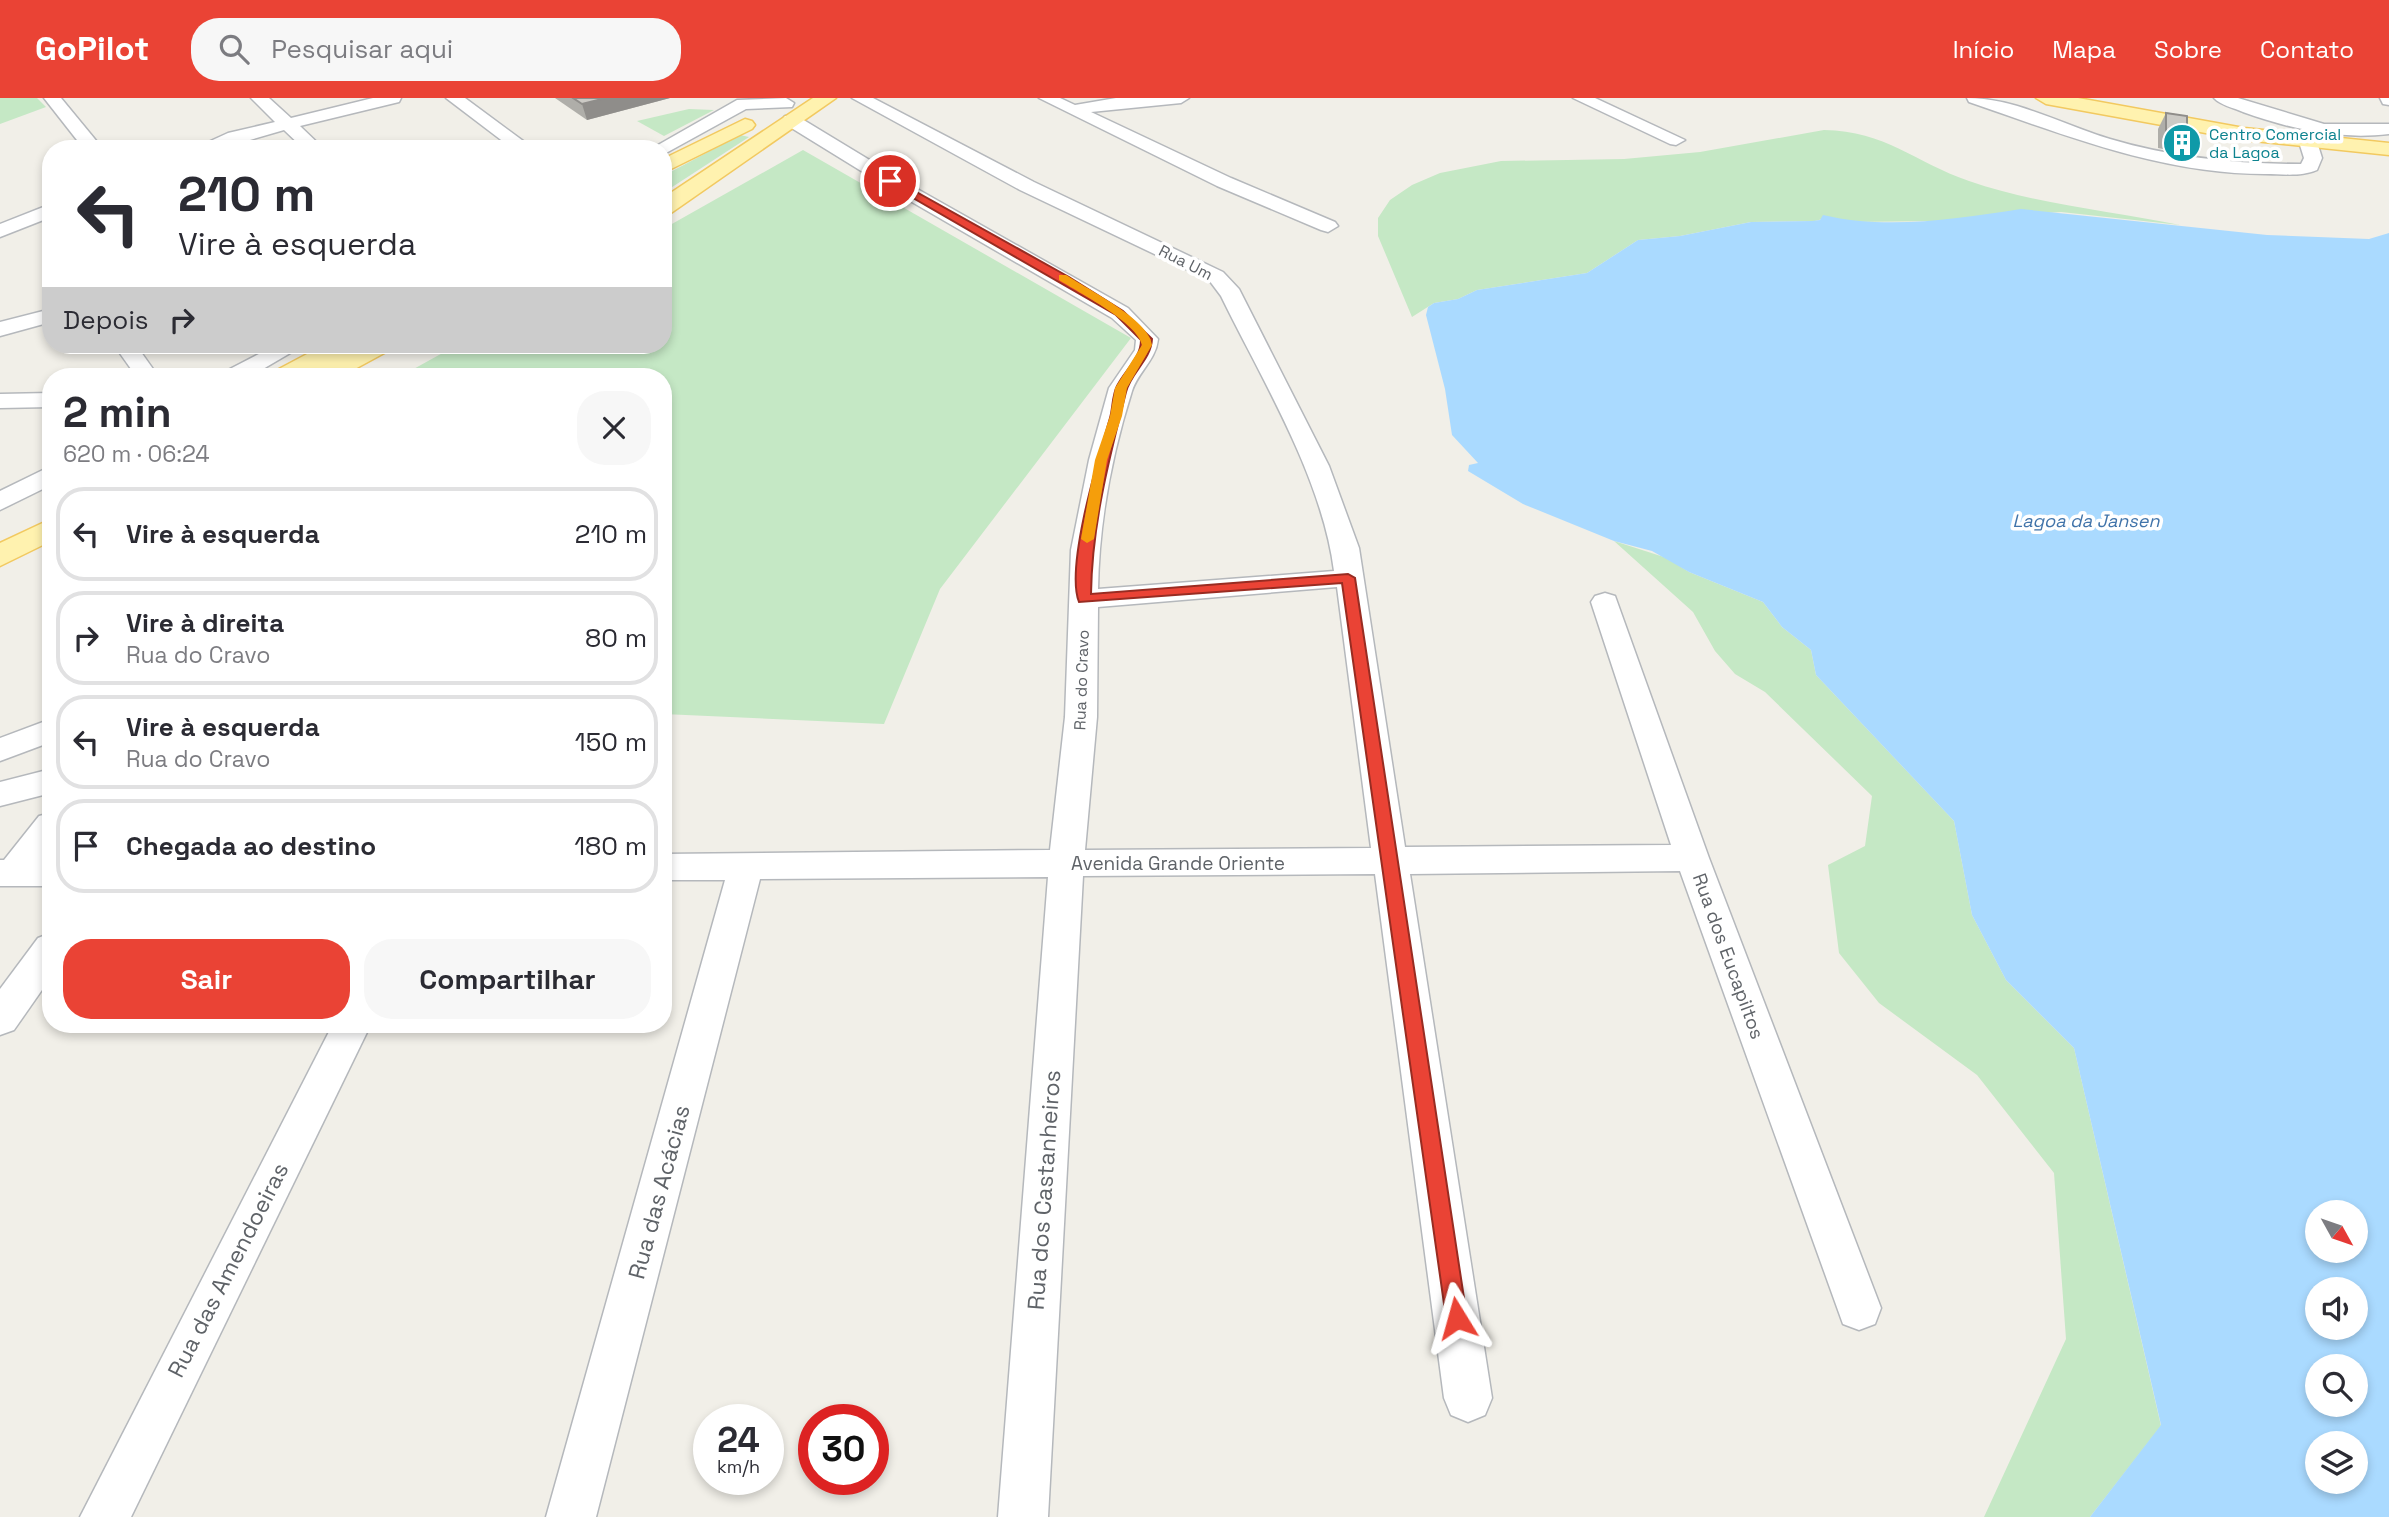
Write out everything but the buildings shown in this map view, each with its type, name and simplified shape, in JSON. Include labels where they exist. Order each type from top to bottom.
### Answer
[{"type":"main road","points":[[672,162],[761,117],[825,98]]},
{"type":"main road","points":[[2046,98],[2204,128],[2308,142],[2389,149]]},
{"type":"main road","points":[[2074,98],[2251,130],[2389,142]]},
{"type":"main road","points":[[672,200],[791,107]]},
{"type":"main road","points":[[270,360],[299,354]]},
{"type":"main road","points":[[337,368],[363,354]]},
{"type":"main road","points":[[0,533],[42,510]]},
{"type":"main road","points":[[0,556],[42,533]]},
{"type":"street","points":[[52,98],[87,140]]},
{"type":"street","points":[[259,98],[305,140]]},
{"type":"street","points":[[231,140],[287,123],[393,98]]},
{"type":"street","points":[[454,98],[512,140]]},
{"type":"street","name":"Rua Um","points":[[860,98],[1027,186],[1207,270],[1225,285],[1316,466],[1345,548],[1468,1398]]},
{"type":"street","points":[[1047,98],[1224,182],[1328,226]]},
{"type":"street","points":[[1074,110],[1122,102],[1181,98]]},
{"type":"street","points":[[1581,98],[1676,140]]},
{"type":"street","points":[[1975,98],[2116,147],[2212,167],[2304,169],[2311,166],[2313,158],[2308,142]]},
{"type":"street","points":[[2222,98],[2291,124],[2312,128],[2366,131],[2389,129]]},
{"type":"street","points":[[672,142],[742,101],[791,107]]},
{"type":"street","points":[[742,101],[761,117]]},
{"type":"street","name":"Rua do Cravo","points":[[791,107],[912,194],[1065,279],[1120,313],[1147,339],[1146,350],[1121,388],[1116,416],[1101,460],[1085,550],[1081,716],[1066,864]]},
{"type":"street","points":[[0,231],[42,214]]},
{"type":"street","points":[[0,340],[0,331],[42,318]]},
{"type":"street","points":[[252,368],[270,360]]},
{"type":"street","points":[[0,401],[42,400]]},
{"type":"street","points":[[0,502],[42,479]]},
{"type":"street","points":[[1084,599],[1348,578]]},
{"type":"street","name":"Rua dos Eucapiltos","points":[[1605,602],[1692,858],[1859,1308]]},
{"type":"street","points":[[0,750],[42,734]]},
{"type":"street","points":[[0,794],[42,783]]},
{"type":"street","points":[[31,870],[42,845]]},
{"type":"street","name":"Avenida Grande Oriente","points":[[672,867],[1692,858]]},
{"type":"street","name":"Rua dos Castanheiros","points":[[1023,1517],[1066,864]]},
{"type":"street","name":"Rua das Acácias","points":[[571,1517],[746,867]]},
{"type":"street","points":[[0,1019],[42,961]]},
{"type":"street","name":"Rua das Amendoeiras","points":[[105,1517],[347,1033]]},
{"type":"green space","points":[[0,98],[37,98],[46,107],[0,124]]},
{"type":"green space","points":[[689,109],[714,110],[664,136],[637,121]]},
{"type":"green space","points":[[1824,130],[1846,132],[1883,142],[1950,173],[1994,189],[2180,225],[2061,212],[1937,221],[1852,222],[1830,217],[1815,221],[1751,222],[1680,236],[1638,240],[1587,273],[1477,290],[1458,299],[1434,303],[1412,317],[1378,236],[1378,218],[1390,200],[1412,185],[1440,173],[1501,161],[1624,159],[1700,152]]},
{"type":"green space","points":[[740,135],[749,137],[672,187],[672,171]]},
{"type":"green space","points":[[803,150],[1131,338],[940,589],[884,724],[672,714],[672,368],[415,368],[441,354],[672,354],[672,224]]},
{"type":"green space","points":[[1614,541],[1667,558],[1689,572],[1763,602],[1782,627],[1811,650],[1816,675],[1954,821],[1972,915],[2006,980],[2074,1048],[2161,1426],[2090,1517],[1984,1517],[2066,1339],[2054,1173],[1977,1075],[1879,1003],[1839,953],[1828,865],[1865,846],[1872,796],[1765,692],[1735,674],[1715,651],[1693,612]]},
{"type":"water","name":"Lagoa da Jansen","points":[[2021,209],[2267,235],[2369,239],[2389,233],[2389,1517],[2090,1517],[2161,1425],[2074,1048],[2006,980],[1972,915],[1954,821],[1816,675],[1811,650],[1782,627],[1763,602],[1689,572],[1652,551],[1614,541],[1523,504],[1468,471],[1469,465],[1478,463],[1452,435],[1445,389],[1426,315],[1428,307],[1434,303],[1458,299],[1477,290],[1587,273],[1638,240],[1680,236],[1751,222],[1820,220],[1823,215],[1872,222],[1947,219]]},
{"type":"slow traffic","points":[[1062,277],[1120,313],[1140,329],[1147,339],[1146,350],[1121,388],[1116,416],[1101,460],[1087,539]]},
{"type":"place","name":"Centro Comercial da Lagoa","points":[[2182,143]]},
{"type":"route","points":[[890,181],[1065,279],[1120,313],[1140,329],[1147,339],[1146,350],[1121,388],[1116,416],[1101,460],[1085,550],[1084,599],[1348,578],[1392,861],[1457,1318]]}]
